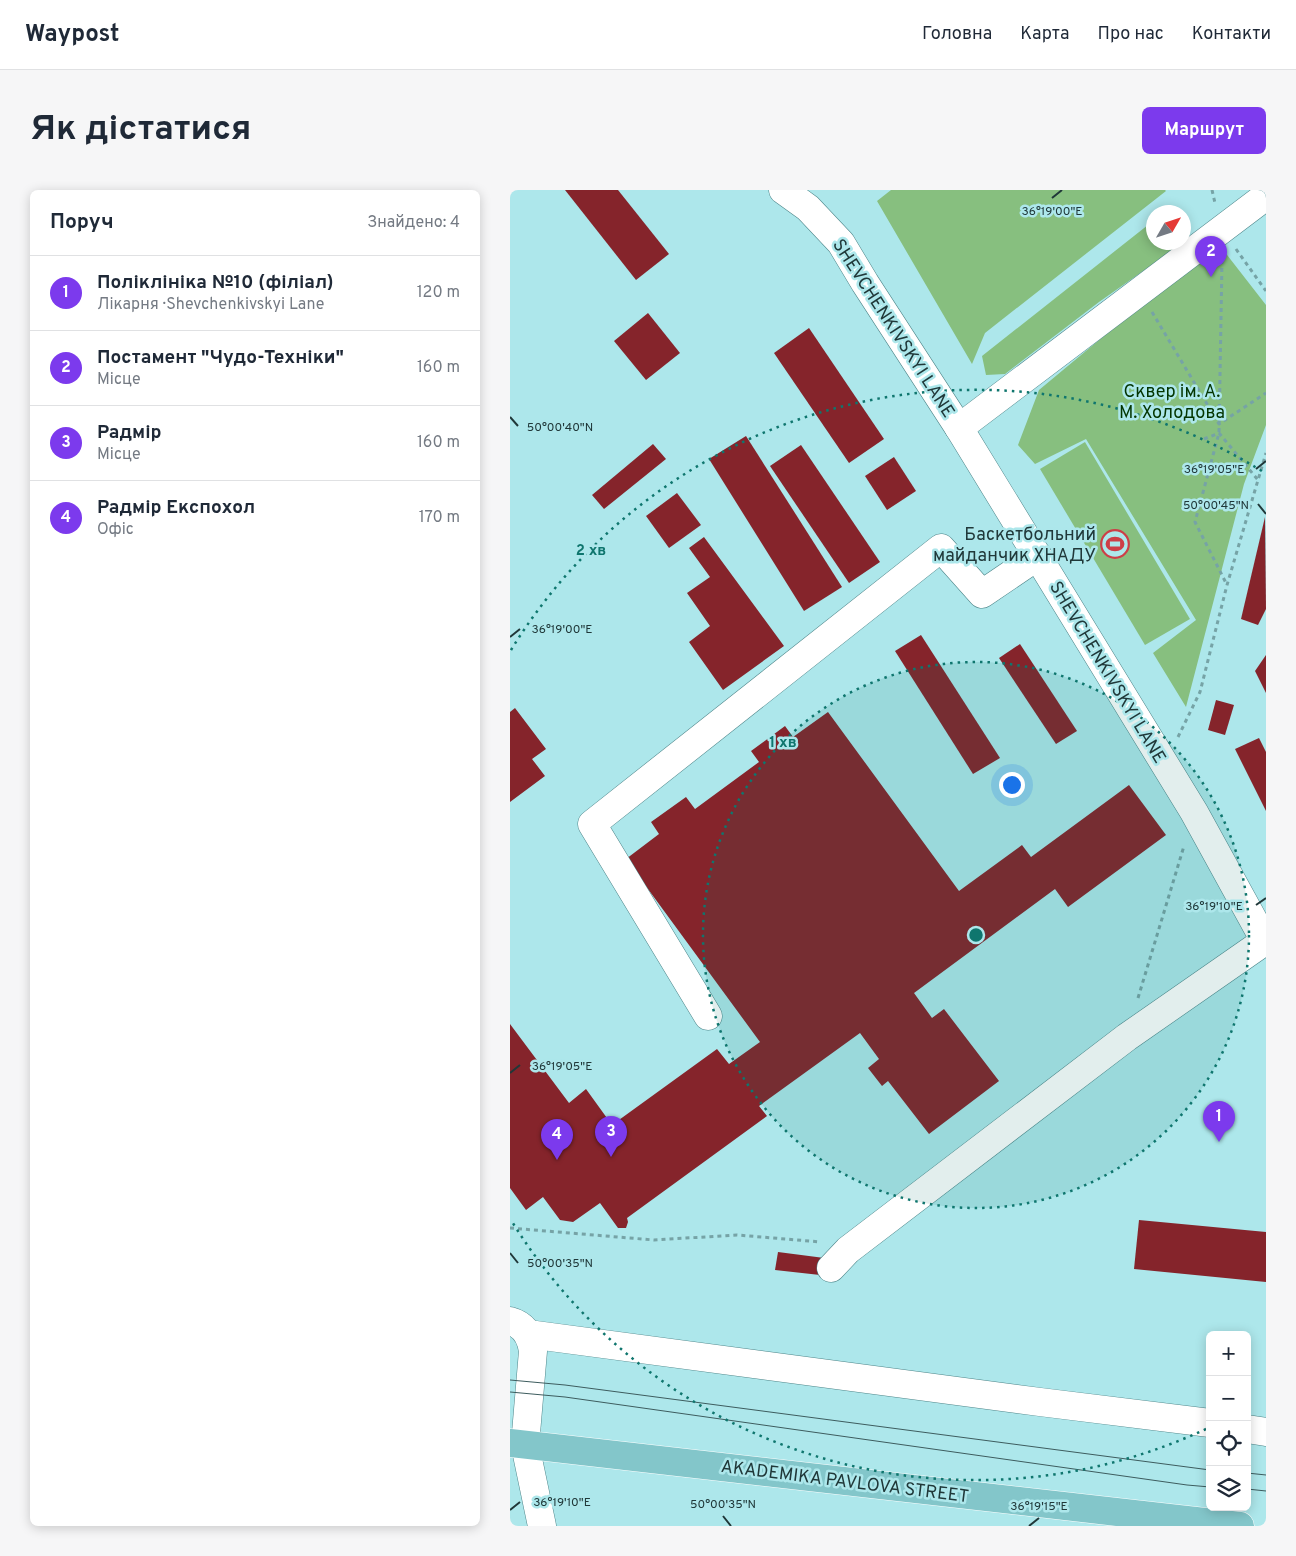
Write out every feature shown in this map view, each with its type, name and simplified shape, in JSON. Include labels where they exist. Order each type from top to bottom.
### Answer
[{"type":"main road","name":"AKADEMIKA PAVLOVA STREET","points":[[518,1444],[1240,1526]]},
{"type":"street","name":"SHEVCHENKIVSKYI LANE","points":[[782,190],[808,208],[841,244],[959,428],[1194,812],[1265,942]]},
{"type":"street","points":[[959,428],[1266,196]]},
{"type":"street","points":[[708,1016],[592,824],[941,548],[982,594],[1038,556]]},
{"type":"street","points":[[831,1268],[855,1245],[1127,1037],[1265,942]]},
{"type":"street","points":[[519,1328],[1040,1402],[1206,1423]]},
{"type":"street","points":[[519,1328],[533,1351],[518,1444],[542,1526]]},
{"type":"street","points":[[1251,1430],[1266,1432]]},
{"type":"path","points":[[1223,229],[1219,434],[1195,522],[1227,584]]},
{"type":"path","points":[[1140,292],[1219,424]]},
{"type":"path","points":[[1219,424],[1266,393]]},
{"type":"path","points":[[1204,439],[1219,434]]},
{"type":"path","points":[[1219,434],[1258,480]]},
{"type":"path","points":[[1164,765],[1200,692],[1227,584],[1266,453]]},
{"type":"path","points":[[1138,1000],[1194,812]]},
{"type":"path","points":[[510,1228],[654,1240],[737,1235],[855,1245]]},
{"type":"green space","points":[[891,190],[1166,191],[985,333],[972,364],[877,201]]},
{"type":"green space","points":[[1146,227],[1146,250],[1173,250],[1099,302],[1005,374],[986,375],[982,356]]},
{"type":"green space","name":"Сквер ім. А. М. Холодова","points":[[1217,242],[1266,305],[1266,425],[1244,484],[1186,707],[1153,653],[1196,620],[1086,439],[1035,464],[1018,445],[1039,390]]},
{"type":"green space","name":"Баскетбольний майданчик ХНАДУ","points":[[1085,442],[1190,619],[1145,645],[1040,469]]},
{"type":"building","points":[[565,190],[618,190],[669,254],[636,280]]},
{"type":"building","points":[[648,313],[680,353],[646,380],[614,341]]},
{"type":"building","points":[[809,328],[884,439],[849,463],[774,353]]},
{"type":"building","points":[[746,436],[842,587],[804,611],[709,459]]},
{"type":"building","points":[[653,444],[666,459],[604,509],[592,495]]},
{"type":"building","points":[[801,445],[880,562],[849,583],[770,466]]},
{"type":"building","points":[[894,457],[916,491],[887,510],[865,476]]},
{"type":"building","points":[[677,493],[701,525],[669,548],[646,516]]},
{"type":"building","points":[[1265,517],[1266,609],[1258,625],[1241,619]]},
{"type":"building","points":[[704,537],[784,646],[723,690],[689,642],[710,626],[687,593],[710,577],[689,548]]},
{"type":"building","points":[[921,635],[1000,758],[973,774],[895,651]]},
{"type":"building","points":[[1020,644],[1077,731],[1056,744],[999,658]]},
{"type":"building","points":[[1266,655],[1266,693],[1255,671]]},
{"type":"building","points":[[1216,700],[1234,705],[1225,735],[1208,730]]},
{"type":"building","points":[[515,708],[546,749],[532,759],[545,776],[510,802],[510,712]]},
{"type":"building","points":[[828,712],[959,891],[1022,845],[1031,857],[1129,785],[1166,835],[1068,907],[1055,889],[914,993],[932,1018],[944,1009],[999,1081],[929,1134],[888,1081],[882,1086],[868,1068],[879,1059],[860,1033],[759,1106],[767,1116],[627,1218],[626,1228],[618,1228],[600,1203],[573,1222],[560,1220],[543,1197],[526,1210],[510,1188],[510,1024],[569,1103],[586,1089],[612,1125],[717,1049],[729,1064],[760,1042],[626,859],[659,834],[651,822],[686,797],[695,809],[759,762],[751,751],[785,726],[793,737]]},
{"type":"building","points":[[1259,738],[1266,752],[1266,811],[1235,749]]},
{"type":"building","points":[[1139,1220],[1266,1232],[1266,1282],[1134,1269]]},
{"type":"building","points":[[778,1252],[832,1259],[829,1276],[775,1270]]},
{"type":"tram line","points":[[510,1380],[565,1385],[1206,1469]]},
{"type":"tram line","points":[[510,1392],[565,1397],[1206,1487]]},
{"type":"tram line","points":[[1251,1473],[1266,1475]]},
{"type":"tram line","points":[[1251,1489],[1266,1491]]},
{"type":"place","name":"Постамент \"Чудо-Техніки\"","points":[[1211,277]]},
{"type":"place","name":"Баскетбольний майданчик ХНАДУ","points":[[1115,544]]},
{"type":"place","name":"Поліклініка №10 (філіал)","points":[[1219,1142]]},
{"type":"place","name":"Радмір","points":[[611,1157]]},
{"type":"place","name":"Радмір Експохол","points":[[557,1160]]}]
